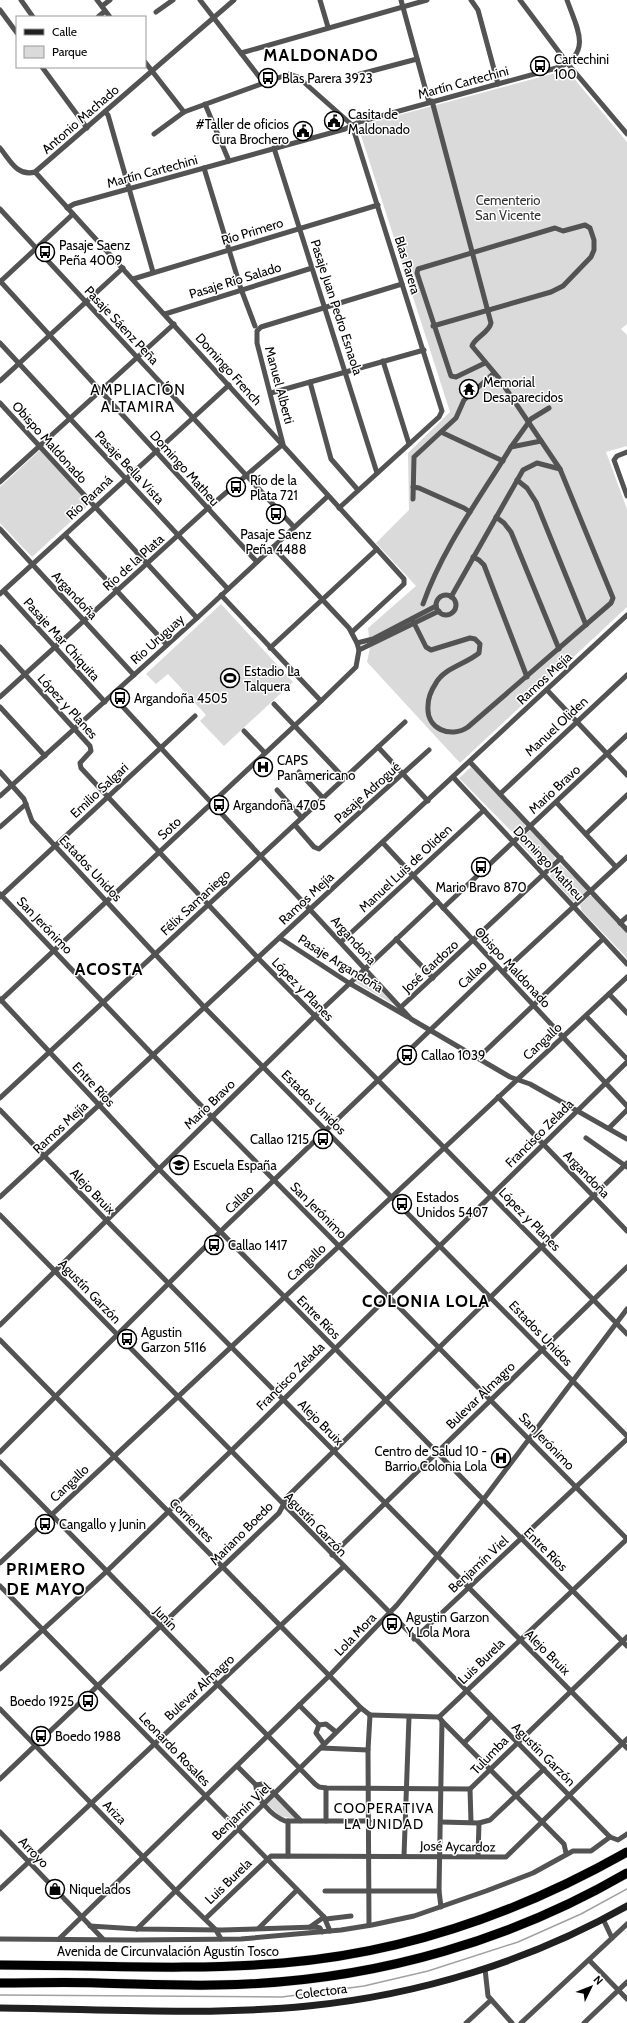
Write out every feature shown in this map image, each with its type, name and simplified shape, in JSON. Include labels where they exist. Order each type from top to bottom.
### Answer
[{"type":"highway","name":"Avenida de Circunvalación Agustín Tosco","points":[[0,1964],[235,1966],[285,1963],[355,1953],[426,1938],[509,1910],[570,1883],[627,1852]]},
{"type":"highway","points":[[0,1983],[232,1985],[282,1982],[348,1973],[406,1962],[470,1944],[501,1933],[566,1905],[627,1873]]},
{"type":"street","points":[[21,0],[32,16]]},
{"type":"street","points":[[97,0],[109,16]]},
{"type":"street","points":[[99,16],[110,0]]},
{"type":"street","points":[[156,12],[173,0]]},
{"type":"street","points":[[200,0],[264,83]]},
{"type":"street","name":"Antonio Machado","points":[[0,148],[16,168],[29,174],[36,172],[234,0]]},
{"type":"street","points":[[320,0],[328,27]]},
{"type":"street","points":[[401,0],[417,59],[431,102],[488,310],[491,325],[472,344],[473,349],[494,373],[560,469],[613,598],[611,603],[527,677],[462,731],[454,733],[443,731],[434,723],[429,715],[428,705],[430,694],[439,678],[479,654],[480,644],[475,639],[470,638],[431,650],[426,647],[414,621]]},
{"type":"street","points":[[241,52],[427,0]]},
{"type":"street","points":[[471,0],[478,10],[498,84]]},
{"type":"street","points":[[520,0],[568,64],[627,134]]},
{"type":"street","points":[[567,0],[580,42],[578,54],[568,64]]},
{"type":"street","points":[[0,10],[16,32]]},
{"type":"street","points":[[349,77],[417,59]]},
{"type":"street","points":[[146,63],[184,112]]},
{"type":"street","name":"Martín Cartechini","points":[[67,208],[74,204],[345,129],[352,125],[555,69],[568,64]]},
{"type":"street","points":[[43,68],[87,128]]},
{"type":"street","points":[[154,134],[184,112],[285,75],[294,74],[352,125]]},
{"type":"street","points":[[205,104],[229,161]]},
{"type":"street","points":[[105,112],[108,115],[128,190],[153,272]]},
{"type":"street","name":"Blas Parera","points":[[352,125],[424,350],[442,413],[410,444]]},
{"type":"street","name":"Pasaje Juan Pedro Esnaola","points":[[274,148],[312,268],[347,371],[378,473]]},
{"type":"street","name":"Manuel Alberti","points":[[204,168],[241,289],[256,328],[257,343],[283,444]]},
{"type":"street","name":"Domingo French","points":[[36,172],[405,581],[352,632]]},
{"type":"street","name":"Río Primero","points":[[133,279],[378,205]]},
{"type":"street","name":"Pasaje Sáenz Peña","points":[[0,209],[294,527]]},
{"type":"street","points":[[0,282],[73,214]]},
{"type":"street","points":[[433,326],[558,289],[591,257],[594,250],[594,240],[590,228],[582,225],[563,231],[555,228],[420,268],[417,271],[433,326],[451,376],[456,377],[485,363]]},
{"type":"street","points":[[0,381],[123,268]]},
{"type":"street","name":"Pasaje Río Salado","points":[[165,314],[312,268]]},
{"type":"street","name":"Domingo Matheu","points":[[0,282],[257,562]]},
{"type":"street","points":[[256,328],[402,284]]},
{"type":"street","points":[[0,482],[99,390],[174,324]]},
{"type":"street","name":"Pasaje Bella Vista","points":[[0,342],[228,589]]},
{"type":"street","points":[[271,393],[424,350]]},
{"type":"street","points":[[339,508],[410,444],[383,361]]},
{"type":"street","points":[[413,499],[414,457],[457,416],[464,400],[494,373]]},
{"type":"street","points":[[310,382],[331,459],[358,490]]},
{"type":"street","name":"Río Paraná","points":[[2,592],[229,385]]},
{"type":"street","name":"Obispo Maldonado","points":[[0,403],[197,618]]},
{"type":"street","points":[[423,604],[432,579],[470,512],[511,447],[528,422],[548,408]]},
{"type":"street","points":[[441,432],[503,461]]},
{"type":"street","points":[[511,447],[541,441]]},
{"type":"street","name":"Río de la Plata","points":[[0,697],[207,509],[283,444]]},
{"type":"street","points":[[627,452],[617,456],[614,464],[627,496]]},
{"type":"street","points":[[450,596],[524,468],[537,463],[560,469]]},
{"type":"street","points":[[517,480],[527,488],[536,502],[586,625]]},
{"type":"street","points":[[413,487],[419,488],[470,512]]},
{"type":"street","name":"Río Uruguay","points":[[0,796],[197,618],[328,496]]},
{"type":"street","points":[[496,517],[504,523],[511,532],[559,649]]},
{"type":"street","name":"Argandoña","points":[[0,529],[134,675]]},
{"type":"street","points":[[65,535],[167,645]]},
{"type":"street","points":[[273,547],[352,632],[359,650],[438,609]]},
{"type":"street","points":[[270,648],[377,549]]},
{"type":"street","points":[[473,557],[484,565],[527,677]]},
{"type":"street","name":"Pasaje Mar Chiquita","points":[[2,592],[56,647],[105,702]]},
{"type":"street","points":[[221,595],[321,701]]},
{"type":"street","points":[[445,595],[450,596],[455,602],[454,611],[448,615],[438,609],[439,598],[445,595]]},
{"type":"street","name":"Ramos Mejía","points":[[0,1197],[627,616]]},
{"type":"street","points":[[357,643],[374,639],[414,621]]},
{"type":"street","name":"López y Planes","points":[[0,647],[92,749],[80,763],[81,768],[258,958],[627,1334]]},
{"type":"street","name":"Soto","points":[[0,1000],[213,803],[353,670],[359,650]]},
{"type":"street","name":"Manuel Oliden","points":[[500,794],[627,675]]},
{"type":"street","points":[[547,690],[627,775]]},
{"type":"street","name":"Argandoña","points":[[112,695],[311,908],[411,1019],[478,1058],[578,1110],[627,1139]]},
{"type":"street","points":[[274,704],[344,778]]},
{"type":"street","points":[[0,707],[45,756]]},
{"type":"street","name":"Emilio Salgari","points":[[0,896],[56,846],[195,716]]},
{"type":"street","name":"Félix Samaniego","points":[[0,1098],[405,722]]},
{"type":"street","points":[[244,731],[265,754]]},
{"type":"street","name":"Mario Bravo","points":[[443,908],[627,735]]},
{"type":"street","points":[[378,747],[428,801]]},
{"type":"street","name":"Pasaje Adrogué","points":[[295,825],[314,847],[320,849],[429,750]]},
{"type":"street","name":"Domingo Matheu","points":[[470,762],[627,930]]},
{"type":"street","name":"Estados Unidos","points":[[0,772],[24,799],[32,820],[205,1008],[491,1297],[627,1438]]},
{"type":"street","points":[[299,772],[323,798]]},
{"type":"street","name":"Domingo Matheu","points":[[454,777],[627,964]]},
{"type":"street","points":[[277,790],[302,818]]},
{"type":"street","points":[[586,834],[627,795]]},
{"type":"street","points":[[556,802],[616,867]]},
{"type":"street","points":[[0,827],[26,804]]},
{"type":"street","name":"Manuel Luis de Oliden","points":[[341,942],[484,810]]},
{"type":"street","name":"Obispo Maldonado","points":[[383,843],[627,1106]]},
{"type":"street","name":"Callao","points":[[503,972],[627,857]]},
{"type":"street","name":"José Cardozo","points":[[401,1007],[474,941],[561,858]]},
{"type":"street","name":"San Jerónimo","points":[[0,896],[104,1002],[274,1181],[627,1539]]},
{"type":"street","name":"Mario Bravo","points":[[0,1326],[364,968],[437,901]]},
{"type":"street","points":[[620,923],[627,916]]},
{"type":"street","name":"Pasaje Argandoña","points":[[280,938],[349,983],[411,1019]]},
{"type":"street","points":[[396,939],[433,978]]},
{"type":"street","points":[[478,1058],[603,939]]},
{"type":"street","name":"Callao","points":[[0,1452],[326,1129],[497,966]]},
{"type":"street","name":"Cangallo","points":[[0,1563],[627,977]]},
{"type":"street","points":[[609,994],[627,1013]]},
{"type":"street","name":"Entre Ríos","points":[[0,1000],[159,1169],[627,1646]]},
{"type":"street","points":[[586,1016],[627,1058]]},
{"type":"street","name":"Francisco Zelada","points":[[0,1669],[106,1572],[231,1452],[334,1348],[627,1062]]},
{"type":"street","name":"Argandoña","points":[[498,1097],[627,1231]]},
{"type":"street","name":"Alejo Bruix","points":[[0,1110],[107,1221],[627,1748]]},
{"type":"street","points":[[609,1128],[627,1110]]},
{"type":"street","points":[[586,1138],[626,1165]]},
{"type":"street","name":"Mariano Boedo","points":[[0,1780],[279,1513],[288,1496],[626,1165]]},
{"type":"street","name":"Agustín Garzón","points":[[0,1215],[389,1614],[610,1837]]},
{"type":"street","name":"Bulevar Almagro","points":[[332,1555],[627,1267]]},
{"type":"street","name":"Lola Mora","points":[[59,1939],[329,1676],[389,1614],[483,1500],[627,1309]]},
{"type":"street","name":"Corrientes","points":[[0,1340],[329,1676],[370,1715]]},
{"type":"street","name":"Benjamín Viel","points":[[414,1639],[576,1488],[627,1438]]},
{"type":"street","name":"Junín","points":[[0,1462],[267,1736],[319,1787],[326,1788]]},
{"type":"street","name":"Luis Burela","points":[[441,1719],[466,1691],[627,1539]]},
{"type":"street","name":"Bulevar Almagro","points":[[0,1889],[343,1567]]},
{"type":"street","name":"Leonardo Rosales","points":[[0,1586],[325,1918],[330,1931]]},
{"type":"street","name":"Tulumba","points":[[470,1789],[627,1637]]},
{"type":"street","points":[[299,1705],[319,1725]]},
{"type":"street","name":"Benjamín Viel","points":[[137,1929],[361,1708]]},
{"type":"street","name":"Ariza","points":[[0,1709],[176,1891],[216,1930],[221,1939]]},
{"type":"street","points":[[369,1925],[368,1750],[370,1715],[441,1719],[564,1844],[566,1853]]},
{"type":"street","points":[[464,1743],[491,1716]]},
{"type":"street","points":[[404,1856],[409,1717]]},
{"type":"street","points":[[441,1719],[439,1891],[441,1907]]},
{"type":"street","points":[[319,1725],[326,1724],[336,1732]]},
{"type":"street","points":[[319,1725],[316,1733],[322,1746],[368,1750]]},
{"type":"street","name":"José Aycardoz","points":[[267,1859],[271,1856],[506,1857],[627,1739]]},
{"type":"street","points":[[236,1766],[256,1785],[257,1792],[264,1803],[277,1816],[288,1821],[369,1821]]},
{"type":"street","points":[[441,1822],[479,1823],[490,1820],[544,1770]]},
{"type":"street","points":[[256,1785],[264,1785],[301,1821]]},
{"type":"street","points":[[326,1821],[326,1788],[368,1787],[470,1789],[471,1822]]},
{"type":"street","points":[[288,1821],[288,1856]]},
{"type":"street","points":[[478,1856],[479,1823]]},
{"type":"street","name":"Arroyo","points":[[0,1832],[103,1939]]},
{"type":"street","points":[[0,1939],[221,1939],[271,1937],[322,1932],[369,1925],[404,1918],[441,1907],[526,1876],[566,1853],[578,1850],[591,1851],[610,1837],[618,1840],[627,1834]]},
{"type":"street","name":"Luis Burela","points":[[205,1919],[267,1859]]},
{"type":"street","points":[[259,1928],[297,1890]]},
{"type":"street","points":[[325,1892],[439,1891]]},
{"type":"street","name":"Colectora","points":[[0,2008],[202,2010],[295,2007],[396,1992],[485,1968],[549,1944],[627,1906]]},
{"type":"street","points":[[310,1927],[325,1918],[351,1916]]},
{"type":"street","points":[[603,1919],[612,1938]]},
{"type":"street","points":[[522,2023],[627,1924]]},
{"type":"street","points":[[90,1926],[137,1929],[216,1930],[310,1927],[320,1928],[322,1932]]},
{"type":"street","points":[[589,1960],[627,1999]]},
{"type":"street","points":[[485,1968],[488,1996],[512,2023]]},
{"type":"street","points":[[584,2023],[627,1982]]},
{"type":"street","points":[[466,2023],[491,2000]]},
{"type":"green space","name":"Cementerio San Vicente","points":[[567,70],[627,142],[627,324],[621,329],[627,335],[627,446],[606,452],[627,509],[627,607],[460,763],[367,662],[370,647],[368,628],[416,586],[376,543],[409,510],[408,453],[450,412],[358,126]]},
{"type":"green space","points":[[40,450],[90,504],[32,557],[0,523],[0,487]]},
{"type":"green space","name":"Estadio La Talquera","points":[[221,604],[293,682],[224,746],[200,721],[206,715],[168,674],[156,684],[146,674]]},
{"type":"green space","points":[[471,767],[524,822],[525,827],[516,836],[459,778]]},
{"type":"green space","points":[[530,830],[533,831],[554,856],[555,859],[545,869],[519,842]]},
{"type":"green space","points":[[560,864],[586,888],[586,892],[576,901],[573,901],[550,876]]},
{"type":"green space","points":[[589,896],[593,896],[627,932],[627,958],[582,911],[580,905]]},
{"type":"green space","points":[[364,973],[393,1004],[355,982],[361,974]]},
{"type":"green space","points":[[274,1797],[296,1818],[295,1819],[280,1816],[267,1804]]},
{"type":"waterway","points":[[0,1995],[282,1997],[364,1986],[428,1971],[518,1942],[581,1914],[627,1889]]},
{"type":"place","name":"Cartechini 100","points":[[540,66]]},
{"type":"place","name":"Blas Parera 3923","points":[[268,78]]},
{"type":"place","name":"Casita de Maldonado","points":[[334,121]]},
{"type":"place","name":"#Taller de oficios Cura Brochero","points":[[303,131]]},
{"type":"place","name":"Pasaje Saenz Peña 4009","points":[[45,252]]},
{"type":"place","name":"Memorial Desaparecidos","points":[[469,389]]},
{"type":"place","name":"Río de la Plata 721","points":[[236,487]]},
{"type":"place","name":"Pasaje Saenz Peña 4488","points":[[276,514]]},
{"type":"place","name":"Estadio La Talquera","points":[[230,678]]},
{"type":"place","name":"Argandoña 4505","points":[[120,698]]},
{"type":"place","name":"CAPS Panamericano","points":[[263,767]]},
{"type":"place","name":"Argandoña 4705","points":[[219,805]]},
{"type":"place","name":"Mario Bravo 870","points":[[481,867]]},
{"type":"place","name":"Callao 1039","points":[[407,1055]]},
{"type":"place","name":"Callao 1215","points":[[323,1139]]},
{"type":"place","name":"Escuela España","points":[[179,1165]]},
{"type":"place","name":"Estados Unidos 5407","points":[[402,1204]]},
{"type":"place","name":"Callao 1417","points":[[214,1245]]},
{"type":"place","name":"Agustin Garzon 5116","points":[[127,1339]]},
{"type":"place","name":"Centro de Salud 10 - Barrio Colonia Lola","points":[[501,1458]]},
{"type":"place","name":"Cangallo y Junin","points":[[45,1524]]},
{"type":"place","name":"Agustin Garzon Y Lola Mora","points":[[392,1624]]},
{"type":"place","name":"Boedo 1925","points":[[88,1701]]},
{"type":"place","name":"Boedo 1988","points":[[41,1736]]},
{"type":"place","name":"Niquelados","points":[[55,1889]]},
{"type":"district","name":"MALDONADO","points":[[321,55]]},
{"type":"district","name":"AMPLIACIÓN ALTAMIRA","points":[[138,398]]},
{"type":"district","name":"ACOSTA","points":[[109,969]]},
{"type":"district","name":"COLONIA LOLA","points":[[426,1301]]},
{"type":"district","name":"PRIMERO DE MAYO","points":[[46,1579]]},
{"type":"district","name":"COOPERATIVA LA UNIDAD","points":[[384,1816]]}]
